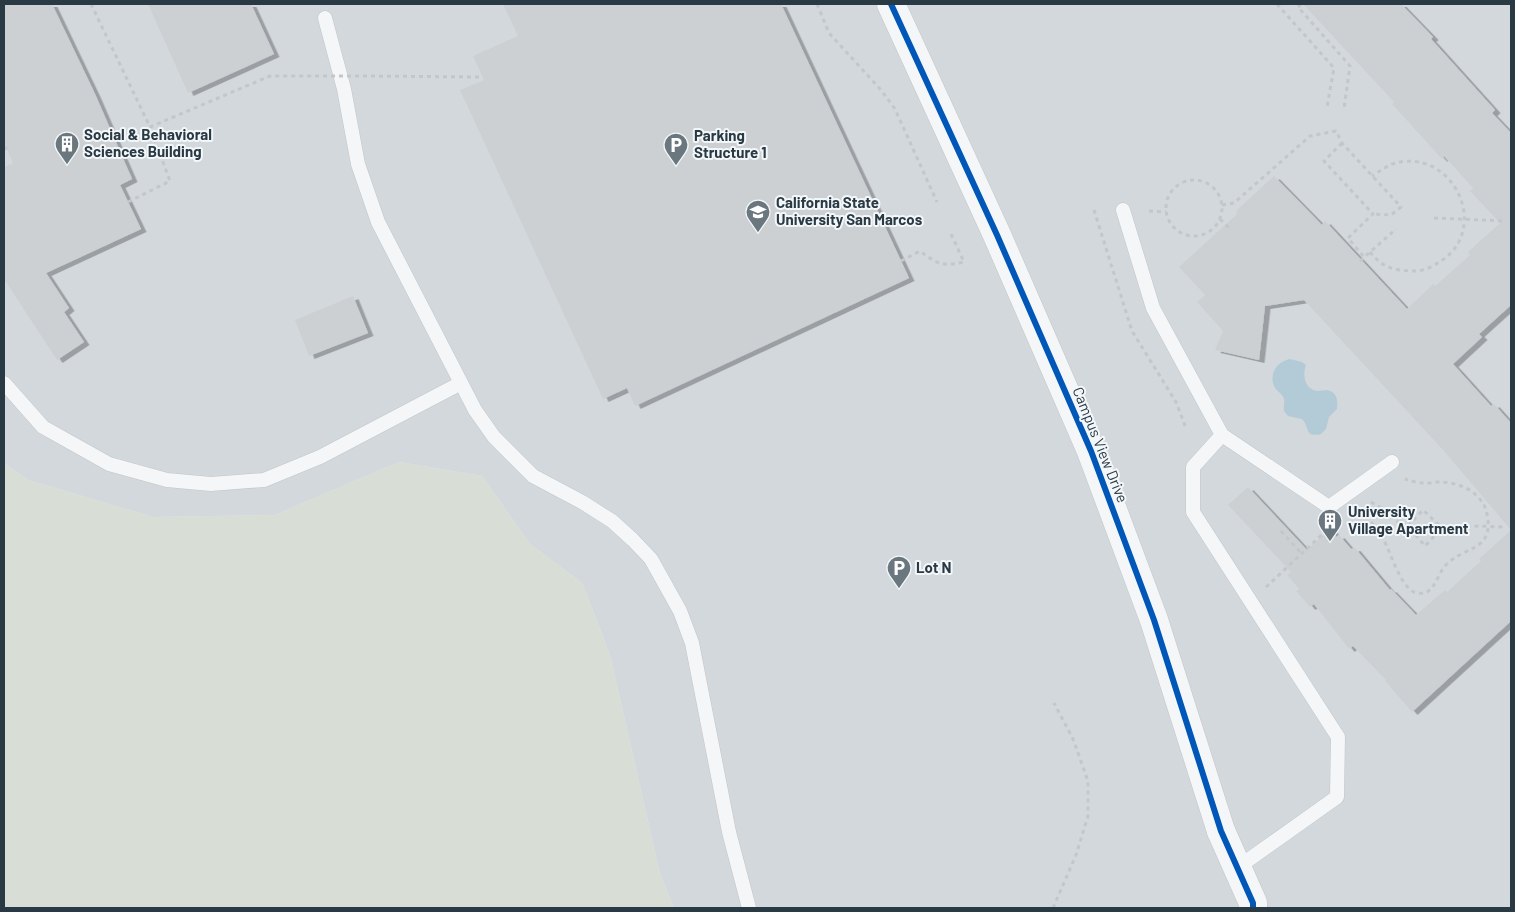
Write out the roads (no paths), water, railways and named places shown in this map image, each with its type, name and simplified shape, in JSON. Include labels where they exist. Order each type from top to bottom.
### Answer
[{"type":"street","name":"Campus View Drive","points":[[891,4],[998,236],[1091,451],[1154,620],[1221,831],[1253,903],[1253,908]]},
{"type":"lane","points":[[324,18],[344,89],[358,164],[378,222],[475,410],[494,437],[527,471],[612,521],[651,559],[680,611],[692,643],[729,832],[749,908]]},
{"type":"lane","points":[[1123,210],[1153,308],[1222,435],[1329,507],[1358,492],[1392,462]]},
{"type":"lane","points":[[4,383],[43,427],[109,464],[166,480],[211,484],[264,480],[320,458],[462,383]]},
{"type":"lane","points":[[1222,435],[1193,467],[1193,512],[1338,737],[1337,797],[1238,868]]},
{"type":"water","points":[[1290,359],[1306,365],[1304,374],[1307,385],[1310,388],[1318,391],[1330,391],[1336,396],[1337,409],[1329,417],[1326,429],[1321,434],[1310,433],[1302,419],[1288,416],[1284,411],[1284,399],[1274,386],[1273,373],[1281,362]]},
{"type":"place","name":"Social & Behavioral Sciences Building","points":[[67,165]]},
{"type":"place","name":"Parking Structure 1","points":[[676,166]]},
{"type":"place","name":"California State University San Marcos","points":[[758,233]]},
{"type":"place","name":"University Village Apartment","points":[[1330,542]]},
{"type":"place","name":"Lot N","points":[[899,589]]}]
